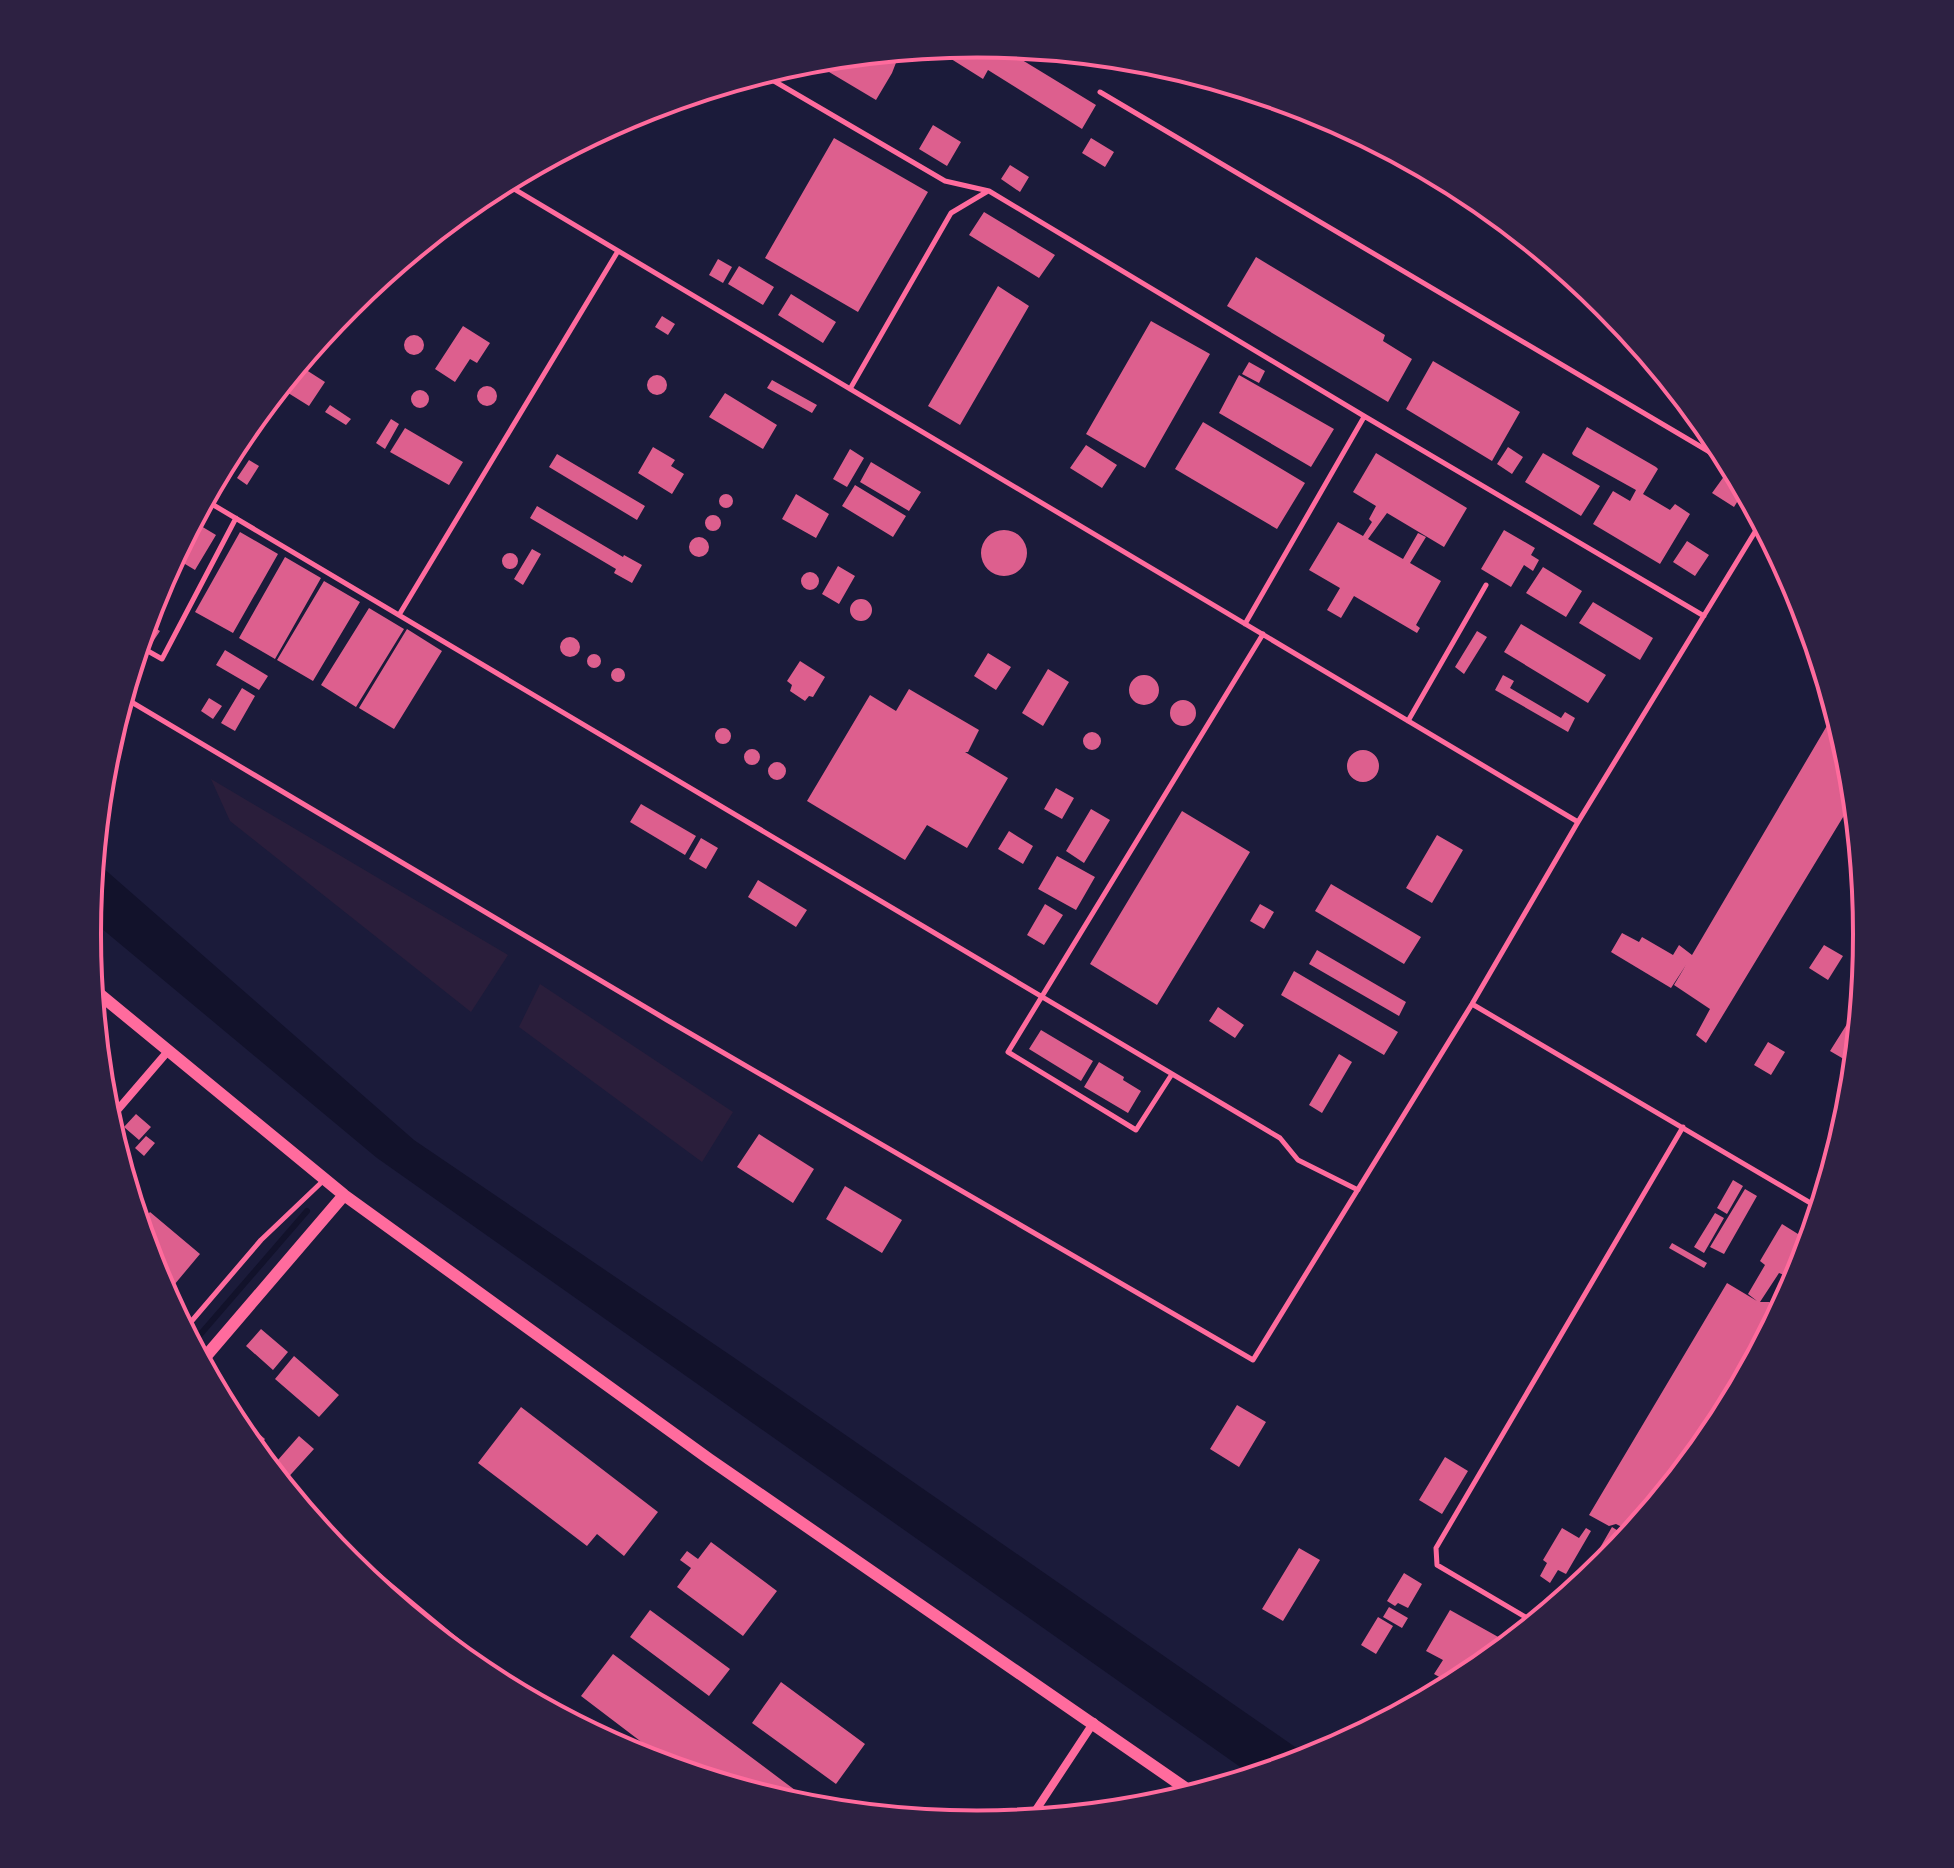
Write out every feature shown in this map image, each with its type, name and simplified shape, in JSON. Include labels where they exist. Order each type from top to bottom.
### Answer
[{"type":"street","points":[[104,997],[344,1195],[709,1459],[1182,1785]]},
{"type":"street","points":[[119,1108],[169,1050]]},
{"type":"street","points":[[208,1354],[344,1195]]},
{"type":"street","points":[[1037,1808],[1094,1722]]},
{"type":"lane","points":[[776,82],[945,181],[989,191],[1704,616]]},
{"type":"lane","points":[[1100,92],[1707,451]]},
{"type":"lane","points":[[516,190],[1578,822]]},
{"type":"lane","points":[[850,389],[951,213],[989,191]]},
{"type":"lane","points":[[399,615],[618,251]]},
{"type":"lane","points":[[1245,624],[1364,416]]},
{"type":"lane","points":[[213,505],[1280,1138],[1298,1160],[1358,1190]]},
{"type":"lane","points":[[147,651],[162,659],[236,518]]},
{"type":"lane","points":[[132,703],[680,1028],[1253,1360],[1472,1004],[1578,822],[1755,532]]},
{"type":"lane","points":[[1408,721],[1486,585]]},
{"type":"lane","points":[[1172,1074],[1136,1130],[1008,1052],[1263,634]]},
{"type":"lane","points":[[1472,1004],[1811,1203]]},
{"type":"lane","points":[[1525,1617],[1437,1565],[1436,1548],[1683,1127]]},
{"type":"lane","points":[[191,1322],[261,1240],[325,1179]]},
{"type":"shaded area","points":[[211,779],[508,955],[471,1012],[230,821]]},
{"type":"shaded area","points":[[104,869],[414,1140],[1298,1749],[1243,1769],[377,1158],[101,928]]},
{"type":"shaded area","points":[[540,984],[733,1112],[702,1162],[519,1027]]},
{"type":"building","points":[[951,59],[1021,60],[1096,105],[1082,129],[988,70],[983,79]]},
{"type":"building","points":[[896,62],[876,100],[829,72],[863,65]]},
{"type":"building","points":[[933,125],[961,142],[947,166],[919,149]]},
{"type":"building","points":[[834,138],[928,192],[858,312],[765,258]]},
{"type":"building","points":[[1091,138],[1114,152],[1105,167],[1082,153]]},
{"type":"building","points":[[1010,165],[1029,177],[1020,192],[1001,179]]},
{"type":"building","points":[[984,212],[1055,255],[1039,278],[969,235]]},
{"type":"building","points":[[1256,257],[1385,335],[1383,341],[1412,359],[1388,402],[1227,306]]},
{"type":"building","points":[[718,259],[732,267],[723,283],[709,275]]},
{"type":"building","points":[[739,266],[774,287],[763,305],[728,284]]},
{"type":"building","points":[[998,286],[1029,306],[960,425],[928,406]]},
{"type":"building","points":[[791,294],[836,322],[823,343],[778,315]]},
{"type":"building","points":[[662,316],[675,324],[668,335],[655,327]]},
{"type":"building","points":[[1151,321],[1210,354],[1145,468],[1086,434]]},
{"type":"building","points":[[463,326],[490,343],[477,363],[470,359],[455,382],[435,369]]},
{"type":"building","points":[[414,335],[421,338],[424,345],[421,352],[414,355],[407,352],[404,345],[407,338]]},
{"type":"building","points":[[1433,361],[1520,412],[1492,461],[1406,409]]},
{"type":"building","points":[[1249,362],[1265,371],[1259,383],[1242,374]]},
{"type":"building","points":[[307,370],[325,382],[309,406],[288,393]]},
{"type":"building","points":[[653,375],[661,375],[667,385],[661,395],[653,395],[647,389],[647,381]]},
{"type":"building","points":[[1239,375],[1334,429],[1311,467],[1219,413]]},
{"type":"building","points":[[772,380],[817,405],[812,413],[767,388]]},
{"type":"building","points":[[487,386],[494,389],[497,396],[494,403],[487,406],[480,403],[477,396],[480,389]]},
{"type":"building","points":[[420,390],[429,399],[420,408],[411,399]]},
{"type":"building","points":[[725,393],[777,425],[763,449],[709,417]]},
{"type":"building","points":[[330,405],[351,419],[346,425],[325,412]]},
{"type":"building","points":[[391,419],[399,424],[385,449],[376,443]]},
{"type":"building","points":[[1203,422],[1305,483],[1277,529],[1175,469]]},
{"type":"building","points":[[1587,427],[1658,469],[1643,494],[1670,510],[1675,504],[1690,514],[1660,564],[1593,524],[1613,491],[1630,501],[1636,490],[1573,455]]},
{"type":"building","points":[[405,428],[463,462],[449,485],[390,452]]},
{"type":"building","points":[[1086,445],[1117,465],[1102,488],[1070,468]]},
{"type":"building","points":[[653,447],[675,460],[671,466],[684,474],[672,494],[638,473]]},
{"type":"building","points":[[1508,447],[1523,457],[1512,474],[1497,464]]},
{"type":"building","points":[[850,449],[864,458],[847,487],[833,479]]},
{"type":"building","points":[[1376,453],[1467,508],[1444,547],[1387,513],[1368,539],[1403,559],[1418,533],[1426,537],[1410,563],[1441,581],[1416,625],[1420,628],[1417,633],[1354,596],[1341,618],[1327,610],[1340,588],[1309,570],[1338,522],[1363,536],[1372,522],[1369,519],[1376,506],[1353,492]]},
{"type":"building","points":[[1543,453],[1600,486],[1581,516],[1525,482]]},
{"type":"building","points":[[557,454],[645,506],[637,520],[549,467]]},
{"type":"building","points":[[249,460],[259,466],[247,485],[237,478]]},
{"type":"building","points":[[871,462],[921,492],[909,511],[860,482]]},
{"type":"building","points":[[1724,477],[1738,500],[1734,507],[1712,493]]},
{"type":"building","points":[[855,485],[906,516],[893,537],[842,506]]},
{"type":"building","points":[[726,494],[733,501],[726,508],[719,501]]},
{"type":"building","points":[[796,494],[829,514],[816,538],[782,519]]},
{"type":"building","points":[[537,506],[642,565],[632,583],[614,573],[616,569],[530,518]]},
{"type":"building","points":[[713,515],[721,523],[713,531],[705,523]]},
{"type":"building","points":[[202,527],[216,535],[195,570],[184,563]]},
{"type":"building","points":[[1004,530],[1020,537],[1027,553],[1020,569],[1004,576],[988,569],[981,553],[988,537]]},
{"type":"building","points":[[1504,530],[1535,548],[1531,555],[1539,560],[1533,571],[1524,565],[1511,587],[1481,569]]},
{"type":"building","points":[[240,532],[278,554],[233,633],[195,612]]},
{"type":"building","points":[[699,537],[706,540],[709,547],[706,554],[699,557],[692,554],[689,547],[692,540]]},
{"type":"building","points":[[1687,541],[1709,555],[1695,576],[1673,562]]},
{"type":"building","points":[[532,549],[541,554],[523,585],[514,579]]},
{"type":"building","points":[[510,553],[516,555],[516,567],[510,569],[504,567],[502,561],[504,555]]},
{"type":"building","points":[[285,557],[321,578],[275,659],[239,638]]},
{"type":"building","points":[[838,566],[855,576],[839,604],[822,594]]},
{"type":"building","points":[[1543,567],[1582,591],[1566,617],[1526,593]]},
{"type":"building","points":[[806,572],[814,572],[819,581],[817,588],[806,590],[801,585],[801,577]]},
{"type":"building","points":[[324,581],[360,602],[313,681],[277,660]]},
{"type":"building","points":[[857,599],[865,599],[872,610],[865,621],[857,621],[850,614],[850,606]]},
{"type":"building","points":[[1593,602],[1653,638],[1640,660],[1579,623]]},
{"type":"building","points":[[369,608],[404,629],[356,707],[321,685]]},
{"type":"building","points":[[1521,624],[1606,675],[1588,703],[1504,652]]},
{"type":"building","points":[[156,629],[160,631],[150,646]]},
{"type":"building","points":[[407,629],[442,651],[394,729],[359,708]]},
{"type":"building","points":[[1477,631],[1487,637],[1464,674],[1455,667]]},
{"type":"building","points":[[570,637],[577,640],[580,647],[577,654],[570,657],[563,654],[560,647],[563,640]]},
{"type":"building","points":[[225,650],[268,676],[259,690],[216,665]]},
{"type":"building","points":[[988,653],[1011,667],[996,690],[974,676]]},
{"type":"building","points":[[594,654],[601,661],[594,668],[587,661]]},
{"type":"building","points":[[800,661],[825,677],[813,697],[809,696],[805,701],[790,691],[792,685],[787,681]]},
{"type":"building","points":[[618,668],[625,675],[618,682],[611,675]]},
{"type":"building","points":[[1048,669],[1069,682],[1043,726],[1022,713]]},
{"type":"building","points":[[1144,675],[1155,679],[1159,690],[1155,701],[1144,705],[1133,701],[1129,690],[1133,679]]},
{"type":"building","points":[[1503,675],[1514,681],[1510,688],[1561,718],[1565,712],[1575,718],[1568,732],[1495,690]]},
{"type":"building","points":[[242,688],[255,696],[235,731],[221,723]]},
{"type":"building","points":[[909,689],[979,730],[968,752],[965,752],[1008,778],[967,848],[927,825],[905,860],[807,801],[870,695],[896,711]]},
{"type":"building","points":[[209,698],[222,706],[213,719],[201,711]]},
{"type":"building","points":[[1183,700],[1192,704],[1196,713],[1192,722],[1183,726],[1174,722],[1170,713],[1174,704]]},
{"type":"building","points":[[1827,725],[1845,814],[1706,1043],[1696,1035],[1710,1009],[1674,985],[1686,965],[1671,988],[1611,952],[1622,933],[1639,942],[1642,937],[1673,955],[1679,945],[1692,955]]},
{"type":"building","points":[[723,728],[731,736],[723,744],[715,736]]},
{"type":"building","points":[[1088,732],[1096,732],[1101,741],[1099,748],[1088,750],[1083,745],[1083,737]]},
{"type":"building","points":[[749,749],[755,749],[760,757],[758,763],[749,765],[744,760],[744,754]]},
{"type":"building","points":[[1363,750],[1374,755],[1379,766],[1374,777],[1363,782],[1352,777],[1347,766],[1352,755]]},
{"type":"building","points":[[773,762],[781,762],[786,771],[784,778],[773,780],[768,775],[768,767]]},
{"type":"building","points":[[1056,788],[1074,798],[1062,819],[1044,809]]},
{"type":"building","points":[[641,804],[696,836],[685,855],[630,822]]},
{"type":"building","points":[[1091,809],[1110,820],[1084,863],[1066,851]]},
{"type":"building","points":[[1182,811],[1250,852],[1157,1005],[1090,964]]},
{"type":"building","points":[[1009,831],[1033,846],[1023,864],[998,849]]},
{"type":"building","points":[[1437,835],[1463,850],[1432,903],[1406,888]]},
{"type":"building","points":[[701,838],[718,848],[706,869],[689,859]]},
{"type":"building","points":[[1057,856],[1095,877],[1076,910],[1038,889]]},
{"type":"building","points":[[758,880],[807,910],[796,927],[748,897]]},
{"type":"building","points":[[1331,884],[1421,937],[1404,964],[1315,911]]},
{"type":"building","points":[[1045,904],[1063,915],[1044,945],[1027,935]]},
{"type":"building","points":[[1260,904],[1274,912],[1264,929],[1250,921]]},
{"type":"building","points":[[1824,945],[1843,956],[1828,980],[1809,968]]},
{"type":"building","points":[[1317,950],[1406,1002],[1399,1016],[1309,964]]},
{"type":"building","points":[[1294,971],[1398,1032],[1384,1055],[1281,995]]},
{"type":"building","points":[[1218,1007],[1244,1025],[1235,1038],[1209,1021]]},
{"type":"building","points":[[1847,1024],[1848,1025],[1844,1059],[1830,1051]]},
{"type":"building","points":[[1041,1030],[1093,1061],[1081,1081],[1029,1049]]},
{"type":"building","points":[[1768,1042],[1785,1052],[1771,1075],[1754,1065]]},
{"type":"building","points":[[1339,1054],[1352,1062],[1322,1113],[1309,1105]]},
{"type":"building","points":[[1099,1062],[1141,1091],[1128,1113],[1084,1087]]},
{"type":"building","points":[[136,1114],[151,1127],[139,1140],[124,1127]]},
{"type":"building","points":[[759,1134],[814,1169],[793,1203],[737,1167]]},
{"type":"building","points":[[146,1136],[155,1143],[144,1156],[135,1148]]},
{"type":"building","points":[[1733,1180],[1743,1186],[1727,1214],[1717,1208]]},
{"type":"building","points":[[845,1186],[902,1220],[882,1253],[826,1219]]},
{"type":"building","points":[[1745,1189],[1757,1196],[1724,1254],[1710,1247]]},
{"type":"building","points":[[150,1212],[200,1254],[175,1284],[168,1269],[147,1215]]},
{"type":"building","points":[[1715,1213],[1724,1218],[1704,1253],[1694,1247]]},
{"type":"building","points":[[1782,1224],[1799,1235],[1783,1275],[1779,1273],[1760,1302],[1771,1303],[1736,1372],[1672,1467],[1622,1527],[1616,1524],[1609,1526],[1589,1515],[1727,1283],[1757,1301],[1748,1294],[1765,1265],[1760,1261]]},
{"type":"building","points":[[1672,1243],[1707,1263],[1704,1268],[1669,1248]]},
{"type":"building","points":[[261,1329],[288,1352],[273,1370],[246,1346]]},
{"type":"building","points":[[294,1356],[339,1395],[319,1417],[275,1379]]},
{"type":"building","points":[[1237,1405],[1266,1422],[1239,1467],[1210,1449]]},
{"type":"building","points":[[521,1407],[658,1512],[624,1556],[597,1534],[587,1546],[478,1463]]},
{"type":"building","points":[[299,1436],[314,1449],[289,1476],[277,1461]]},
{"type":"building","points":[[1445,1457],[1468,1471],[1442,1514],[1419,1500]]},
{"type":"building","points":[[1612,1527],[1618,1531],[1598,1550]]},
{"type":"building","points":[[1562,1528],[1579,1538],[1586,1528],[1591,1531],[1566,1574],[1558,1570],[1550,1583],[1540,1576],[1547,1563],[1543,1560]]},
{"type":"building","points":[[711,1542],[777,1591],[743,1636],[677,1587],[691,1568],[680,1560],[687,1551],[698,1559]]},
{"type":"building","points":[[1299,1548],[1320,1560],[1283,1621],[1262,1609]]},
{"type":"building","points":[[1404,1573],[1422,1584],[1408,1608],[1387,1601]]},
{"type":"building","points":[[1389,1607],[1408,1618],[1402,1628],[1383,1617]]},
{"type":"building","points":[[650,1610],[730,1669],[709,1696],[630,1637]]},
{"type":"building","points":[[1450,1610],[1499,1637],[1440,1677],[1434,1674],[1443,1660],[1426,1651]]},
{"type":"building","points":[[1378,1617],[1393,1626],[1376,1654],[1361,1645]]},
{"type":"building","points":[[613,1654],[796,1791],[695,1764],[644,1744],[581,1696]]},
{"type":"building","points":[[781,1682],[865,1744],[836,1784],[752,1723]]},
{"type":"waterway","points":[[199,1336],[307,1211]]}]
